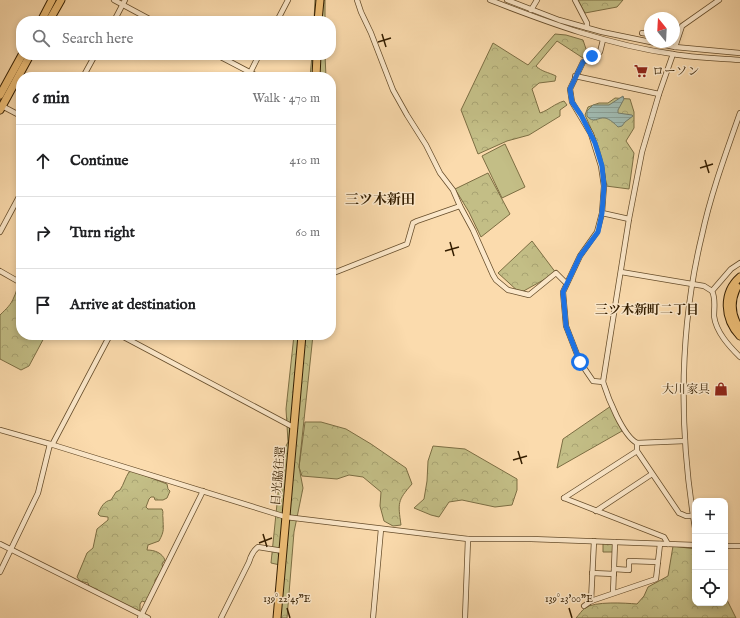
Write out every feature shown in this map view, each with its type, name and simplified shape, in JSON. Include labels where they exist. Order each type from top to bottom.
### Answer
[{"type":"highway","points":[[44,16],[52,0]]},
{"type":"highway","points":[[52,16],[61,0]]},
{"type":"highway","points":[[318,16],[320,0]]},
{"type":"highway","points":[[0,95],[19,60]]},
{"type":"highway","points":[[21,72],[27,60]]},
{"type":"highway","points":[[316,72],[317,60]]},
{"type":"highway","points":[[1,108],[16,81]]},
{"type":"highway","points":[[740,277],[734,282],[727,296],[727,310],[731,324],[740,336]]},
{"type":"highway","points":[[740,282],[733,295],[732,308],[734,319],[740,329]]},
{"type":"highway","name":"日光脇往還","points":[[276,618],[302,340]]},
{"type":"street","points":[[114,0],[124,2],[145,16]]},
{"type":"street","points":[[280,16],[288,0]]},
{"type":"street","points":[[357,0],[393,90],[426,145],[440,173],[453,190],[493,275],[501,285],[508,290],[529,295],[556,273],[566,283]]},
{"type":"street","points":[[490,0],[558,26],[602,40],[673,54],[740,60]]},
{"type":"street","points":[[507,0],[531,10],[587,28],[644,41]]},
{"type":"street","points":[[531,10],[537,0]]},
{"type":"street","points":[[575,0],[588,23],[587,28]]},
{"type":"street","points":[[680,32],[682,26],[719,0]]},
{"type":"street","points":[[117,16],[124,2]]},
{"type":"street","points":[[602,40],[600,52],[583,62],[570,89],[570,96],[591,134],[602,166],[604,186],[602,213],[598,232],[580,256],[563,292],[566,326],[575,351],[593,381],[603,382]]},
{"type":"street","points":[[680,47],[740,53]]},
{"type":"street","points":[[673,54],[659,94],[642,152],[629,219],[603,382],[609,400],[631,439],[637,443],[685,441]]},
{"type":"street","points":[[86,72],[92,60]]},
{"type":"street","points":[[225,60],[244,72]]},
{"type":"street","points":[[250,72],[256,60]]},
{"type":"street","points":[[575,76],[659,94]]},
{"type":"street","points":[[1,108],[16,114]]},
{"type":"street","points":[[692,507],[685,441],[684,370],[686,333],[692,283],[702,235],[716,182],[740,113]]},
{"type":"street","points":[[0,232],[16,202]]},
{"type":"street","points":[[336,272],[407,244],[413,223],[460,206]]},
{"type":"street","points":[[602,213],[629,219]]},
{"type":"street","points":[[712,291],[731,269],[740,263]]},
{"type":"street","points":[[0,272],[16,280]]},
{"type":"street","points":[[621,272],[692,283],[704,286],[712,291],[714,295],[715,318],[724,339],[740,356]]},
{"type":"street","points":[[0,572],[38,493],[51,445],[107,340]]},
{"type":"street","points":[[129,340],[293,427]]},
{"type":"street","points":[[0,430],[286,517],[468,539],[594,541],[692,545]]},
{"type":"street","points":[[637,443],[637,451],[679,513],[686,516],[692,516]]},
{"type":"street","points":[[637,451],[564,498],[664,537],[668,544]]},
{"type":"street","points":[[596,511],[652,474]]},
{"type":"street","points":[[141,616],[203,491]]},
{"type":"street","points":[[374,618],[381,529]]},
{"type":"street","points":[[465,618],[468,539]]},
{"type":"street","points":[[591,601],[594,541]]},
{"type":"street","points":[[613,593],[615,542]]},
{"type":"street","points":[[0,544],[141,616],[148,618]]},
{"type":"street","points":[[584,606],[591,601],[656,579],[660,544]]},
{"type":"street","points":[[728,546],[740,546]]},
{"type":"street","points":[[221,618],[255,549],[258,547],[283,551]]},
{"type":"street","points":[[592,573],[629,570],[629,561],[658,562]]},
{"type":"green space","points":[[315,0],[325,0],[325,16],[314,16]]},
{"type":"green space","points":[[578,0],[623,0],[617,7],[585,13]]},
{"type":"green space","points":[[555,34],[566,35],[583,40],[588,55],[583,58],[557,41],[536,66],[543,71],[556,76],[555,81],[539,83],[532,89],[540,113],[564,101],[567,105],[560,110],[560,116],[529,135],[507,141],[478,154],[461,110],[493,43],[528,65]]},
{"type":"green space","points":[[312,60],[325,60],[326,72],[310,72]]},
{"type":"green space","points":[[615,98],[630,99],[634,112],[634,128],[626,141],[634,153],[629,189],[606,186],[604,166],[599,149],[585,115],[588,107],[599,103],[608,103]]},
{"type":"green space","points":[[505,144],[525,187],[502,198],[482,156]]},
{"type":"green space","points":[[488,173],[510,214],[481,237],[469,212],[455,189]]},
{"type":"green space","points":[[532,241],[556,273],[520,293],[498,273]]},
{"type":"green space","points":[[16,292],[16,340],[43,340],[29,366],[21,370],[0,359],[0,315],[8,307]]},
{"type":"green space","points":[[293,340],[312,340],[299,467],[303,488],[294,532],[287,618],[275,618],[280,565],[271,563],[284,450],[288,442],[286,409]]},
{"type":"green space","points":[[611,406],[622,431],[557,468],[563,439]]},
{"type":"green space","points":[[305,422],[321,422],[346,429],[406,468],[412,484],[401,499],[399,512],[401,525],[393,526],[384,521],[380,506],[381,492],[363,477],[349,475],[337,479],[302,476],[299,467]]},
{"type":"green space","points":[[433,446],[465,449],[517,479],[517,490],[512,505],[495,507],[462,500],[449,502],[439,517],[414,508],[424,499],[428,461]]},
{"type":"green space","points":[[133,471],[167,484],[170,491],[167,498],[163,500],[155,500],[154,497],[151,497],[146,507],[148,509],[163,510],[163,532],[159,541],[148,545],[147,550],[158,552],[165,560],[162,564],[163,569],[155,580],[155,586],[149,598],[145,602],[142,601],[140,604],[140,610],[138,611],[89,586],[88,583],[80,581],[77,577],[87,553],[93,548],[97,529],[108,520],[108,517],[100,516],[98,514],[100,509],[105,503],[111,500],[116,492],[120,490],[129,472]]},
{"type":"green space","points":[[603,543],[613,545],[613,552],[603,552]]},
{"type":"green space","points":[[673,546],[692,549],[692,606],[728,606],[728,602],[736,618],[576,618],[585,608],[596,604],[637,604],[644,596],[648,587],[668,576]]},
{"type":"water","points":[[623,96],[624,99],[618,113],[633,116],[622,126],[618,127],[611,120],[605,118],[591,120],[587,116],[587,111],[593,105],[609,105]]},
{"type":"place","name":"ローソン","points":[[641,71]]},
{"type":"place","name":"大川家具","points":[[721,389]]},
{"type":"district","name":"三ツ木新田","points":[[380,199]]},
{"type":"district","name":"三ツ木新町二丁目","points":[[647,309]]},
{"type":"route","points":[[580,362],[566,326],[563,292],[580,256],[598,232],[602,213],[604,186],[602,166],[595,143],[581,115],[572,102],[570,89],[579,68],[583,62],[592,56]]}]
